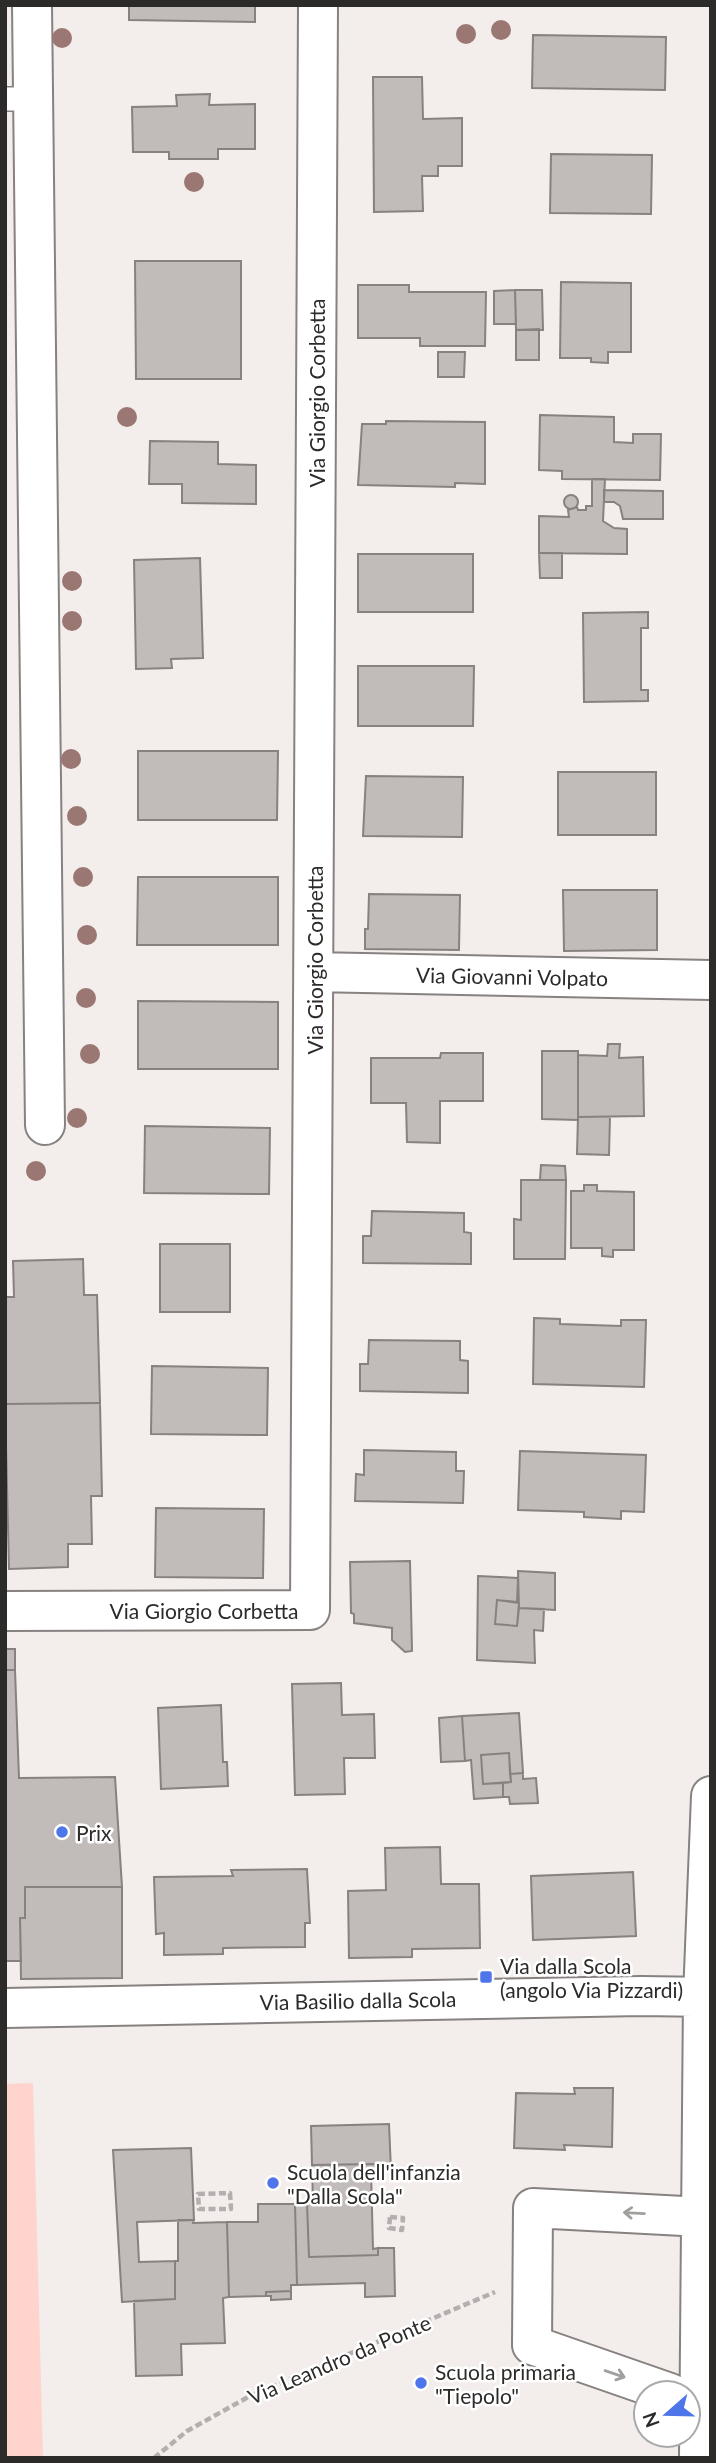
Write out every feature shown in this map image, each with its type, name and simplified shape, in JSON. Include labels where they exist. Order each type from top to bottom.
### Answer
[{"type":"street","points":[[32,5],[19,99],[45,1125]]},
{"type":"street","name":"Via Giorgio Corbetta","points":[[5,1611],[310,1610],[318,5]]},
{"type":"street","name":"Via Giovanni Volpato","points":[[314,972],[711,980]]},
{"type":"street","points":[[692,2379],[706,2334],[702,2217],[711,1796]]},
{"type":"street","name":"Via Basilio dalla Scola","points":[[5,2008],[299,2001],[707,1997]]},
{"type":"street","points":[[632,2379],[532,2345],[533,2208],[702,2217]]},
{"type":"path","points":[[230,2193],[230,2209],[199,2210],[198,2194],[230,2193]]},
{"type":"path","name":"Via Leandro da Ponte","points":[[154,2458],[187,2431],[250,2396],[533,2276]]},
{"type":"shaded area","points":[[33,2083],[43,2458],[5,2458],[5,2084]]},
{"type":"building","points":[[129,5],[255,5],[255,22],[129,20]]},
{"type":"building","points":[[533,35],[666,37],[665,90],[532,88]]},
{"type":"building","points":[[373,77],[422,77],[423,119],[462,118],[462,166],[438,166],[438,176],[422,176],[423,211],[374,212]]},
{"type":"building","points":[[210,94],[209,105],[255,104],[255,149],[218,149],[218,159],[169,159],[169,152],[133,152],[132,107],[177,106],[176,95]]},
{"type":"building","points":[[551,154],[652,155],[651,214],[550,213]]},
{"type":"building","points":[[135,261],[241,261],[241,379],[136,379]]},
{"type":"building","points":[[561,282],[631,283],[631,352],[608,352],[608,363],[591,362],[591,358],[560,358]]},
{"type":"building","points":[[358,285],[409,285],[409,292],[486,292],[485,346],[420,346],[420,338],[358,338]]},
{"type":"building","points":[[515,290],[516,324],[494,324],[494,291]]},
{"type":"building","points":[[515,290],[542,290],[543,330],[516,330]]},
{"type":"building","points":[[539,329],[539,360],[516,360],[516,330]]},
{"type":"building","points":[[438,352],[465,352],[464,377],[438,377]]},
{"type":"building","points":[[540,415],[614,417],[614,442],[633,443],[633,434],[661,434],[660,480],[562,479],[562,471],[539,470]]},
{"type":"building","points":[[386,421],[485,422],[485,484],[455,483],[455,487],[358,485],[362,424],[386,424]]},
{"type":"building","points":[[150,441],[218,442],[218,464],[256,465],[256,504],[182,503],[182,484],[149,484]]},
{"type":"building","points":[[592,479],[605,479],[603,521],[614,528],[627,529],[627,554],[539,553],[539,516],[569,517],[568,510],[577,507],[578,510],[586,510],[586,506],[592,506]]},
{"type":"building","points":[[604,490],[663,491],[663,519],[623,519],[620,506],[614,502],[604,502]]},
{"type":"building","points":[[568,495],[574,495],[578,502],[574,509],[568,509],[564,505],[564,499]]},
{"type":"building","points":[[539,553],[562,553],[562,578],[540,578]]},
{"type":"building","points":[[358,554],[473,554],[473,612],[358,612]]},
{"type":"building","points":[[200,558],[203,658],[171,659],[172,668],[136,669],[134,560]]},
{"type":"building","points":[[648,612],[648,628],[641,628],[641,690],[648,690],[648,701],[584,702],[583,613]]},
{"type":"building","points":[[358,666],[474,666],[473,726],[358,726]]},
{"type":"building","points":[[138,751],[278,751],[277,820],[138,820]]},
{"type":"building","points":[[558,772],[656,772],[656,835],[558,835]]},
{"type":"building","points":[[366,776],[463,777],[462,837],[363,836]]},
{"type":"building","points":[[138,877],[278,877],[278,945],[137,945]]},
{"type":"building","points":[[563,890],[657,890],[657,950],[564,951]]},
{"type":"building","points":[[369,894],[460,895],[459,950],[365,949]]},
{"type":"building","points":[[138,1001],[278,1002],[278,1069],[138,1069]]},
{"type":"building","points":[[608,1044],[620,1044],[619,1058],[643,1057],[644,1116],[578,1117],[578,1055],[607,1056]]},
{"type":"building","points":[[542,1051],[578,1051],[578,1120],[542,1119]]},
{"type":"building","points":[[441,1053],[483,1053],[483,1101],[440,1101],[440,1143],[407,1142],[406,1103],[371,1103],[371,1058],[440,1058]]},
{"type":"building","points":[[578,1117],[610,1117],[609,1155],[577,1154]]},
{"type":"building","points":[[145,1126],[270,1128],[269,1194],[144,1193]]},
{"type":"building","points":[[541,1165],[565,1166],[566,1180],[540,1180]]},
{"type":"building","points":[[521,1180],[566,1180],[565,1259],[514,1259],[514,1219],[521,1220]]},
{"type":"building","points":[[584,1185],[597,1185],[597,1191],[634,1192],[634,1250],[613,1250],[613,1257],[602,1256],[602,1248],[571,1248],[571,1191],[584,1191]]},
{"type":"building","points":[[372,1211],[464,1213],[464,1232],[471,1233],[471,1264],[363,1263],[363,1236],[371,1236]]},
{"type":"building","points":[[160,1244],[230,1244],[230,1312],[160,1312]]},
{"type":"building","points":[[83,1259],[84,1295],[97,1295],[100,1403],[5,1404],[5,1297],[14,1297],[13,1261]]},
{"type":"building","points":[[534,1318],[560,1319],[560,1324],[621,1326],[621,1320],[646,1320],[644,1387],[533,1384]]},
{"type":"building","points":[[369,1340],[460,1341],[460,1360],[468,1361],[468,1393],[360,1391],[360,1364],[368,1364]]},
{"type":"building","points":[[152,1366],[268,1368],[267,1435],[151,1434]]},
{"type":"building","points":[[100,1403],[102,1496],[91,1496],[92,1544],[68,1544],[68,1567],[9,1569],[5,1404]]},
{"type":"building","points":[[364,1450],[456,1452],[456,1471],[464,1471],[463,1503],[355,1501],[356,1474],[364,1475]]},
{"type":"building","points":[[520,1451],[646,1455],[644,1512],[621,1511],[621,1519],[584,1517],[584,1512],[518,1510]]},
{"type":"building","points":[[156,1508],[264,1509],[263,1578],[155,1577]]},
{"type":"building","points":[[410,1561],[412,1651],[405,1652],[392,1640],[392,1628],[354,1623],[354,1614],[351,1613],[350,1562]]},
{"type":"building","points":[[518,1571],[555,1573],[555,1610],[519,1608]]},
{"type":"building","points":[[478,1576],[518,1578],[517,1602],[497,1600],[495,1624],[517,1626],[519,1608],[544,1609],[543,1631],[534,1630],[535,1663],[477,1660]]},
{"type":"building","points":[[497,1600],[519,1603],[517,1626],[495,1624]]},
{"type":"building","points":[[5,1649],[15,1649],[15,1670],[5,1670]]},
{"type":"building","name":"Prix","points":[[5,1670],[15,1670],[19,1778],[115,1777],[122,1887],[25,1887],[25,1918],[20,1918],[21,1961],[5,1961]]},
{"type":"building","points":[[341,1683],[342,1715],[374,1714],[375,1758],[344,1758],[345,1794],[295,1795],[292,1684]]},
{"type":"building","points":[[221,1705],[223,1762],[227,1762],[228,1786],[161,1789],[158,1708]]},
{"type":"building","points":[[519,1713],[523,1773],[510,1774],[509,1753],[481,1755],[483,1784],[503,1783],[503,1797],[474,1799],[471,1760],[465,1761],[462,1716]]},
{"type":"building","points":[[462,1716],[465,1761],[441,1762],[439,1718]]},
{"type":"building","points":[[509,1753],[511,1782],[483,1784],[481,1755]]},
{"type":"building","points":[[523,1773],[523,1779],[536,1778],[538,1803],[510,1804],[509,1797],[503,1797],[503,1783],[511,1782],[510,1774]]},
{"type":"building","points":[[440,1847],[441,1884],[479,1884],[480,1948],[412,1949],[412,1957],[349,1958],[348,1891],[386,1890],[385,1848]]},
{"type":"building","points":[[307,1869],[310,1923],[305,1923],[305,1947],[223,1948],[223,1954],[164,1955],[164,1933],[156,1934],[154,1877],[233,1876],[231,1870]]},
{"type":"building","points":[[633,1872],[636,1936],[533,1940],[531,1876]]},
{"type":"building","points":[[25,1887],[122,1887],[122,1978],[21,1979],[20,1918],[25,1918]]},
{"type":"building","points":[[574,2088],[613,2088],[612,2147],[564,2145],[565,2150],[514,2148],[516,2093],[575,2094]]},
{"type":"building","points":[[389,2124],[391,2170],[376,2171],[377,2164],[312,2165],[311,2126]]},
{"type":"building","points":[[191,2148],[194,2220],[137,2222],[139,2262],[175,2261],[175,2299],[122,2302],[113,2150]]},
{"type":"building","points":[[377,2164],[376,2171],[371,2171],[373,2249],[378,2248],[378,2255],[309,2257],[307,2203],[313,2203],[312,2165]]},
{"type":"building","points":[[307,2203],[309,2257],[378,2255],[378,2248],[394,2248],[395,2296],[365,2297],[365,2283],[297,2285],[295,2204]]},
{"type":"building","points":[[258,2204],[295,2204],[297,2285],[291,2285],[291,2291],[266,2292],[266,2296],[229,2297],[227,2222],[258,2222]]},
{"type":"building","points":[[178,2220],[194,2220],[193,2223],[227,2222],[229,2297],[223,2298],[225,2343],[181,2344],[182,2375],[136,2376],[134,2301],[175,2299]]},
{"type":"building","points":[[291,2291],[291,2299],[271,2300],[271,2296],[266,2296],[266,2292]]},
{"type":"place","name":"Prix","points":[[62,1832]]},
{"type":"place","name":"Via dalla Scola (angolo Via Pizzardi)","points":[[486,1977]]},
{"type":"place","name":"Scuola dell'infanzia \"Dalla Scola\"","points":[[273,2183]]},
{"type":"place","name":"Scuola primaria \"Tiepolo\"","points":[[421,2383]]}]
